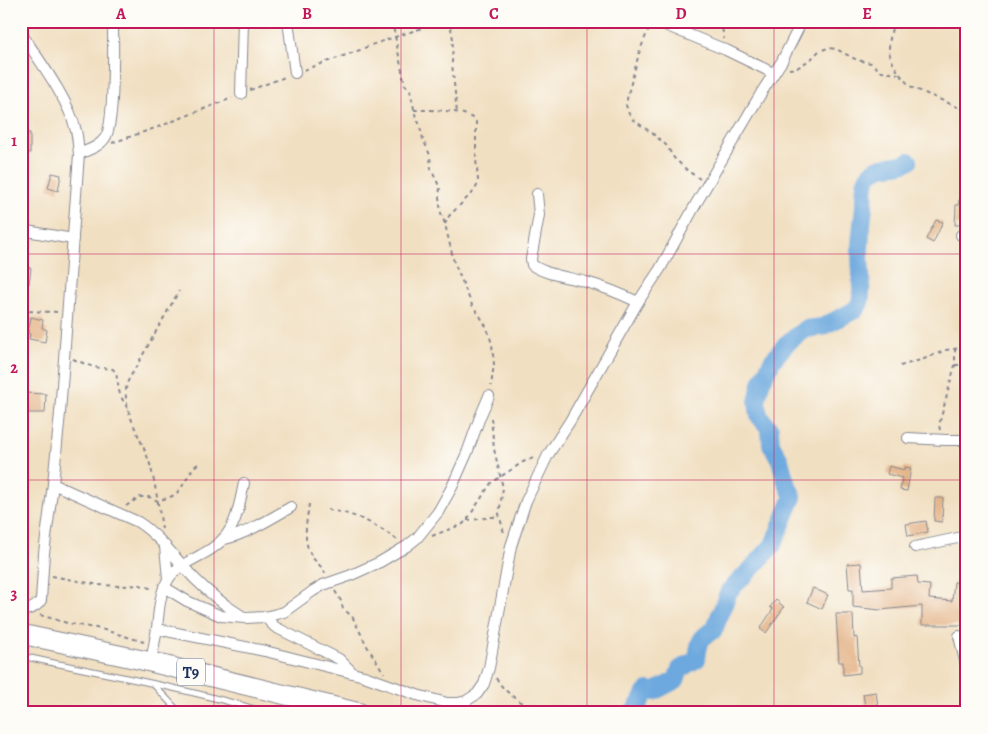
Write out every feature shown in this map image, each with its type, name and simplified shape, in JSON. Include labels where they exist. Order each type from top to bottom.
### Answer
[{"type":"highway","name":"T9","points":[[21,634],[152,654],[360,713]]},
{"type":"street","points":[[79,154],[98,145],[106,138],[110,128],[113,21]]},
{"type":"street","points":[[241,94],[243,21]]},
{"type":"street","points":[[288,21],[295,73]]},
{"type":"street","points":[[157,629],[364,676],[446,703],[466,701],[477,694],[484,684],[489,668],[511,546],[526,501],[548,455],[570,421],[638,302],[660,269],[802,21]]},
{"type":"street","points":[[654,23],[670,27],[775,71]]},
{"type":"street","points":[[21,33],[68,110],[76,131],[79,154],[60,413],[42,574],[41,600],[38,605],[25,610]]},
{"type":"street","points":[[537,194],[539,214],[531,259],[532,265],[615,292],[638,302]]},
{"type":"street","points":[[21,230],[73,239]]},
{"type":"street","points":[[165,587],[187,602],[221,616],[265,617],[284,612],[313,591],[380,562],[417,538],[438,512],[452,487],[467,453],[489,396]]},
{"type":"street","points":[[908,438],[967,440]]},
{"type":"street","points":[[165,587],[173,573],[182,564],[204,554],[224,539],[231,529],[237,513],[244,483]]},
{"type":"street","points":[[53,484],[138,522],[148,529],[197,581],[245,618]]},
{"type":"street","points":[[224,539],[258,525],[291,507]]},
{"type":"street","points":[[915,547],[967,536]]},
{"type":"street","points":[[152,654],[159,605],[165,587],[168,567],[165,546]]},
{"type":"street","points":[[265,617],[275,626],[339,659],[352,673]]},
{"type":"street","points":[[959,636],[967,669]]},
{"type":"lane","points":[[21,656],[103,672],[227,701],[268,713]]},
{"type":"lane","points":[[154,684],[180,713]]},
{"type":"lane","points":[[21,707],[23,713]]},
{"type":"path","points":[[392,21],[404,81],[410,90],[416,118],[420,123],[423,139],[430,155],[432,174],[440,188],[440,206],[457,270],[472,304],[487,328],[492,344],[494,364],[489,396],[494,449],[503,492],[499,517],[505,538],[511,546]]},
{"type":"path","points":[[395,36],[443,21]]},
{"type":"path","points":[[447,21],[450,23],[453,39],[452,62],[457,113]]},
{"type":"path","points":[[721,21],[726,50]]},
{"type":"path","points":[[893,21],[889,49],[899,74],[905,82],[913,88],[967,111]]},
{"type":"path","points":[[654,23],[640,50],[628,94],[626,105],[628,112],[632,119],[666,145],[674,158],[688,171],[707,185]]},
{"type":"path","points":[[775,71],[797,68],[819,51],[836,48],[857,60],[871,63],[882,72],[899,74]]},
{"type":"path","points":[[414,110],[457,113],[474,118],[476,122],[477,186],[474,192],[448,216],[445,224]]},
{"type":"path","points":[[165,546],[158,501],[147,454],[131,421],[126,386],[179,291]]},
{"type":"path","points":[[21,311],[68,312]]},
{"type":"path","points":[[900,366],[946,350],[967,347]]},
{"type":"path","points":[[946,440],[938,425],[954,365],[955,348]]},
{"type":"path","points":[[64,354],[88,365],[113,369],[116,373],[121,396],[129,413]]},
{"type":"path","points":[[954,365],[967,365]]},
{"type":"path","points":[[417,538],[435,535],[463,524],[470,517],[488,486],[523,462],[548,455]]},
{"type":"path","points":[[116,512],[135,502],[140,497],[149,497],[158,501],[173,496],[182,488],[194,465],[200,462]]},
{"type":"path","points":[[309,504],[305,533],[311,554],[323,568],[341,601],[342,609],[352,616],[367,646],[391,685]]},
{"type":"path","points":[[328,510],[364,519],[407,546]]},
{"type":"path","points":[[467,520],[490,516],[499,517]]},
{"type":"path","points":[[42,574],[99,585],[165,587]]},
{"type":"path","points":[[25,610],[53,620],[101,629],[152,654]]},
{"type":"path","points":[[489,668],[499,684],[507,692],[535,713]]},
{"type":"building","points":[[21,133],[30,133],[30,153],[21,153]]},
{"type":"building","points":[[52,173],[61,175],[58,191],[48,188]]},
{"type":"building","points":[[959,200],[967,200],[967,225],[955,225],[956,205],[959,205]]},
{"type":"building","points":[[936,220],[943,222],[933,243],[926,239]]},
{"type":"building","points":[[21,267],[31,268],[29,284],[21,284]]},
{"type":"building","points":[[31,317],[43,320],[42,328],[47,330],[45,342],[29,339],[30,334],[28,333]]},
{"type":"building","points":[[25,393],[46,394],[45,413],[24,413]]},
{"type":"building","points":[[889,466],[904,470],[904,467],[911,468],[907,491],[900,490],[902,478],[887,474]]},
{"type":"building","points":[[935,498],[943,498],[942,522],[934,521]]},
{"type":"building","points":[[926,521],[928,532],[908,536],[906,524]]},
{"type":"building","points":[[861,563],[863,590],[891,588],[891,578],[917,576],[918,584],[930,585],[929,599],[952,601],[954,582],[967,583],[964,610],[967,610],[967,625],[922,625],[922,606],[880,610],[853,607],[853,589],[849,589],[847,564]]},
{"type":"building","points":[[813,588],[828,595],[822,609],[807,602]]},
{"type":"building","points":[[776,600],[784,607],[766,633],[760,629],[773,609],[770,607]]},
{"type":"building","points":[[836,614],[853,614],[854,638],[857,637],[860,673],[843,675],[843,662],[839,662]]},
{"type":"building","points":[[876,692],[879,713],[866,713],[863,694]]},
{"type":"waterway","points":[[633,713],[648,690],[653,692],[676,680],[680,669],[697,659],[701,641],[705,635],[714,630],[729,591],[773,545],[793,497],[785,479],[780,460],[771,444],[770,429],[759,416],[757,402],[761,383],[772,361],[786,344],[805,329],[822,327],[853,311],[858,306],[861,291],[860,239],[867,179],[876,169],[909,161]]}]
